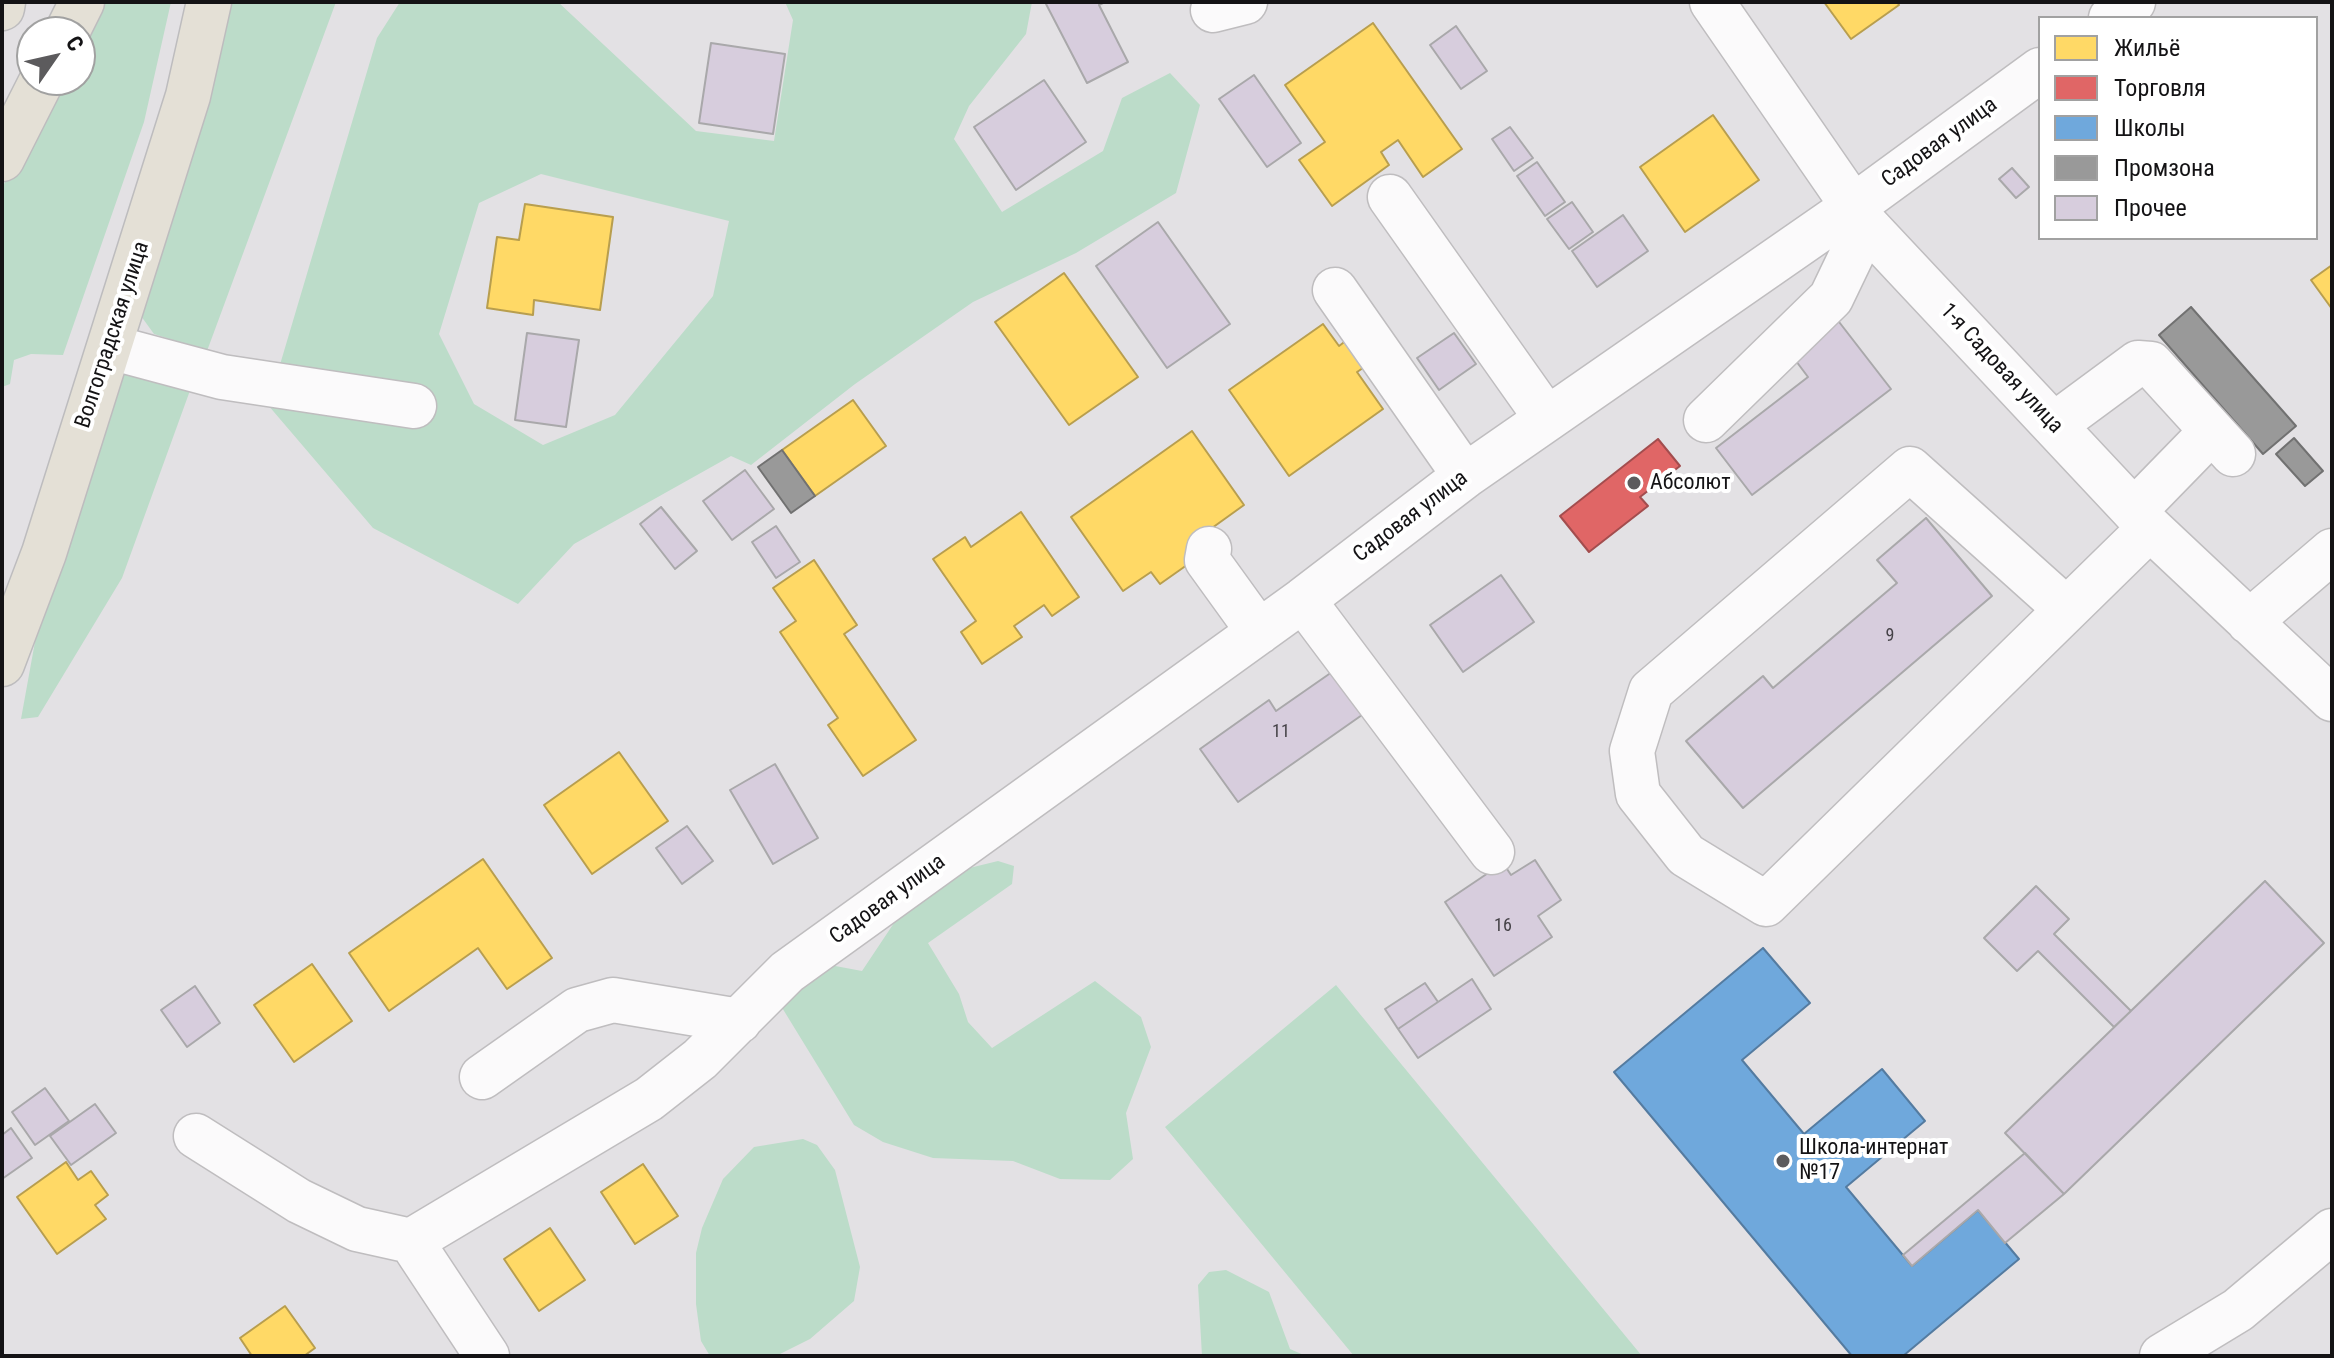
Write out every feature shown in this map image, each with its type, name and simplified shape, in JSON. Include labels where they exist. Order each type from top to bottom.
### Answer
[{"type":"main road","name":"Волгоградская улица","points":[[2,664],[44,553],[110,347],[188,96],[209,2]]},
{"type":"main road","points":[[2,159],[34,96]]},
{"type":"street","name":"1-я Садовая улица","points":[[1712,2],[1860,216],[2142,519],[2332,699]]},
{"type":"street","points":[[2114,16],[2133,2]]},
{"type":"street","name":"Садовая улица","points":[[411,1241],[649,1099],[700,1059],[787,972],[1303,600],[1465,476],[1547,419],[1860,216],[2038,72]]},
{"type":"street","points":[[1390,197],[1547,419]]},
{"type":"street","points":[[1706,420],[1831,298],[1860,216]]},
{"type":"street","points":[[1335,290],[1465,476]]},
{"type":"street","points":[[110,347],[222,377],[414,406]]},
{"type":"street","points":[[2054,425],[2138,363],[2151,364],[2223,443],[2142,519],[2066,609],[1766,904],[1686,855],[1638,794],[1632,751],[1651,691],[1910,469],[2066,609]]},
{"type":"street","points":[[1209,549],[1207,560],[1259,632]]},
{"type":"street","points":[[2249,622],[2332,551]]},
{"type":"street","points":[[1303,600],[1492,852]]},
{"type":"street","points":[[482,1077],[577,1010],[613,1000],[739,1021]]},
{"type":"street","points":[[196,1136],[299,1201],[357,1229],[411,1241],[487,1356]]},
{"type":"street","points":[[2162,1356],[2238,1310],[2332,1231]]},
{"type":"green space","points":[[94,2],[171,2],[144,122],[63,355],[31,354],[14,360],[10,384],[2,387],[2,188],[48,96],[96,96],[96,16],[87,16]]},
{"type":"green space","points":[[228,2],[336,2],[207,351],[154,334],[141,316]]},
{"type":"green space","points":[[400,2],[558,2],[696,131],[774,141],[793,20],[785,2],[1032,2],[1026,34],[969,106],[954,139],[1002,212],[1103,151],[1122,98],[1170,73],[1200,105],[1176,193],[1076,253],[973,302],[855,384],[751,465],[731,456],[574,544],[518,604],[373,528],[268,405],[377,38]],"holes":[[[541,174],[729,221],[713,296],[615,415],[543,445],[474,404],[439,334],[479,203]]]},
{"type":"green space","points":[[133,368],[192,385],[122,578],[38,717],[21,719],[44,592],[115,382]]},
{"type":"green space","points":[[998,861],[1014,866],[1012,884],[928,943],[959,994],[968,1022],[992,1048],[1095,981],[1141,1017],[1151,1047],[1126,1113],[1133,1159],[1110,1180],[1060,1179],[1013,1161],[933,1158],[883,1142],[854,1125],[781,1006],[789,987],[830,965],[862,971],[908,902],[949,873]]},
{"type":"green space","points":[[1336,985],[1642,1356],[1354,1356],[1165,1127]]},
{"type":"green space","points":[[803,1139],[817,1145],[835,1170],[860,1267],[854,1301],[810,1339],[776,1356],[710,1356],[701,1341],[696,1304],[696,1253],[702,1228],[723,1179],[754,1147]]},
{"type":"green space","points":[[1226,1270],[1269,1292],[1290,1349],[1306,1356],[1202,1356],[1198,1285],[1209,1272]]},
{"type":"building: Жильё","points":[[1824,2],[1897,2],[1899,5],[1851,39]]},
{"type":"building: Жильё","points":[[1373,23],[1462,149],[1423,177],[1398,140],[1381,152],[1389,165],[1332,206],[1299,160],[1325,142],[1285,85]]},
{"type":"building: Жильё","points":[[1713,115],[1759,180],[1685,232],[1640,167]]},
{"type":"building: Жильё","points":[[525,204],[613,217],[600,310],[534,300],[533,315],[487,308],[497,237],[519,240]]},
{"type":"building: Жильё","points":[[2332,265],[2332,309],[2311,280]]},
{"type":"building: Жильё","points":[[1064,273],[1138,377],[1069,425],[995,322]]},
{"type":"building: Жильё","points":[[1323,324],[1339,346],[1347,340],[1366,366],[1357,372],[1383,409],[1289,476],[1229,390]]},
{"type":"building: Жильё","points":[[853,400],[886,446],[815,496],[782,450]]},
{"type":"building: Жильё","points":[[1192,431],[1244,505],[1212,528],[1221,541],[1160,584],[1151,572],[1123,591],[1071,517]]},
{"type":"building: Жильё","points":[[1021,512],[1079,597],[1052,616],[1044,605],[1014,626],[1022,637],[982,664],[961,632],[976,621],[933,559],[965,537],[971,547]]},
{"type":"building: Жильё","points":[[814,560],[857,625],[844,634],[916,740],[863,776],[828,725],[838,718],[780,632],[796,621],[773,588]]},
{"type":"building: Жильё","points":[[619,752],[668,821],[592,874],[544,805]]},
{"type":"building: Жильё","points":[[483,859],[552,958],[507,989],[478,948],[389,1011],[349,953]]},
{"type":"building: Жильё","points":[[312,964],[352,1021],[294,1062],[254,1005]]},
{"type":"building: Жильё","points":[[66,1162],[78,1180],[91,1171],[108,1195],[95,1205],[106,1219],[57,1254],[17,1197]]},
{"type":"building: Жильё","points":[[643,1164],[678,1216],[635,1244],[601,1192]]},
{"type":"building: Жильё","points":[[550,1228],[585,1280],[539,1311],[504,1259]]},
{"type":"building: Жильё","points":[[285,1306],[315,1348],[304,1356],[252,1356],[240,1338]]},
{"type":"building: Торговля","points":[[1658,439],[1680,466],[1640,497],[1648,506],[1589,552],[1560,516]]},
{"type":"building: Школы","name":"Школа-интернат №17","points":[[1763,948],[1810,1003],[1742,1060],[1804,1134],[1882,1069],[1925,1121],[1846,1187],[1912,1266],[1978,1210],[2019,1259],[1903,1356],[1852,1356],[1614,1072]]},
{"type":"building: Промзона","points":[[2191,307],[2296,426],[2263,454],[2159,335]]},
{"type":"building: Промзона","points":[[2294,438],[2323,471],[2305,486],[2276,454]]},
{"type":"building: Промзона","points":[[782,450],[815,496],[791,513],[758,467]]},
{"type":"building: Прочее","points":[[1045,2],[1105,2],[1099,5],[1128,62],[1087,83]]},
{"type":"building: Прочее","points":[[1456,26],[1487,71],[1461,89],[1430,45]]},
{"type":"building: Прочее","points":[[711,43],[785,54],[773,134],[699,123]]},
{"type":"building: Прочее","points":[[1254,75],[1301,143],[1267,167],[1219,99]]},
{"type":"building: Прочее","points":[[1044,80],[1086,142],[1016,190],[974,127]]},
{"type":"building: Прочее","points":[[1510,127],[1533,158],[1514,171],[1492,139]]},
{"type":"building: Прочее","points":[[1537,162],[1565,202],[1545,216],[1517,176]]},
{"type":"building: Прочее","points":[[2012,168],[2029,187],[2016,198],[1999,179]]},
{"type":"building: Прочее","points":[[1572,202],[1593,232],[1569,249],[1547,219]]},
{"type":"building: Прочее","points":[[1623,215],[1648,251],[1597,287],[1572,251]]},
{"type":"building: Прочее","points":[[1158,222],[1230,324],[1167,368],[1096,266]]},
{"type":"building: Прочее","points":[[1836,318],[1891,389],[1752,495],[1716,448],[1808,377],[1790,353]]},
{"type":"building: Прочее","points":[[527,333],[579,340],[566,427],[515,420]]},
{"type":"building: Прочее","points":[[1454,333],[1476,364],[1439,390],[1417,358]]},
{"type":"building: Прочее","points":[[745,470],[774,509],[732,540],[703,501]]},
{"type":"building: Прочее","points":[[661,507],[697,551],[675,569],[640,524]]},
{"type":"building: Прочее","points":[[1926,518],[1992,596],[1743,808],[1686,741],[1763,676],[1773,688],[1897,583],[1877,560]]},
{"type":"building: Прочее","points":[[776,526],[800,562],[776,578],[752,542]]},
{"type":"building: Прочее","points":[[1501,575],[1534,622],[1463,672],[1430,625]]},
{"type":"building: Прочее","points":[[1332,672],[1362,715],[1238,802],[1200,749],[1269,700],[1276,711]]},
{"type":"building: Прочее","points":[[775,764],[818,838],[773,864],[730,790]]},
{"type":"building: Прочее","points":[[687,826],[713,861],[682,884],[656,848]]},
{"type":"building: Прочее","points":[[1535,860],[1561,900],[1538,916],[1552,937],[1494,976],[1445,902],[1503,863],[1511,875]]},
{"type":"building: Прочее","points":[[2265,881],[2324,943],[2064,1194],[2005,1133]]},
{"type":"building: Прочее","points":[[2036,886],[2069,919],[2054,934],[2131,1011],[2114,1027],[2038,951],[2017,971],[1984,938]]},
{"type":"building: Прочее","points":[[1472,979],[1491,1009],[1418,1058],[1398,1029]]},
{"type":"building: Прочее","points":[[1425,983],[1438,1002],[1398,1029],[1385,1009]]},
{"type":"building: Прочее","points":[[195,986],[220,1023],[187,1047],[161,1010]]},
{"type":"building: Прочее","points":[[45,1088],[69,1121],[35,1145],[12,1112]]},
{"type":"building: Прочее","points":[[95,1104],[116,1133],[71,1165],[50,1136]]},
{"type":"building: Прочее","points":[[11,1128],[32,1158],[2,1179],[2,1135]]},
{"type":"building: Прочее","points":[[2025,1153],[2064,1194],[2005,1243],[1978,1210],[1912,1266],[1903,1255]]},
{"type":"place","name":"Абсолют","points":[[1634,483]]},
{"type":"place","name":"Школа-интернат №17","points":[[1783,1161]]}]
